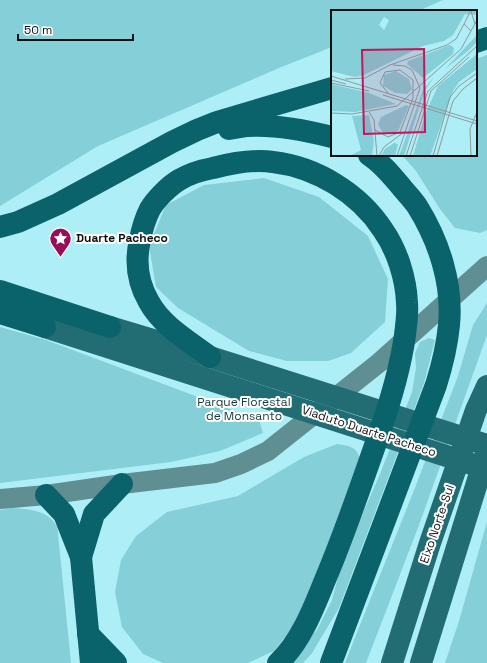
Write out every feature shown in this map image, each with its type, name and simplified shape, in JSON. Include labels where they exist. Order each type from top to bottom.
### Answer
[{"type":"highway","points":[[477,42],[487,38]]},
{"type":"highway","points":[[0,228],[18,222],[58,204],[145,156],[197,130],[217,122],[331,88]]},
{"type":"highway","points":[[145,156],[204,136],[248,126],[268,126],[292,129],[331,137]]},
{"type":"highway","points":[[331,663],[436,385],[446,346],[449,326],[449,293],[443,260],[434,238],[416,205],[387,170],[370,156]]},
{"type":"highway","points":[[210,356],[173,330],[159,316],[149,302],[141,283],[138,266],[138,248],[142,229],[150,209],[165,192],[180,179],[202,170],[246,162],[271,161],[295,166],[317,175],[338,186],[357,200],[383,230],[393,248],[400,268],[408,304],[402,356],[395,388],[336,553],[304,626],[284,658],[278,663]]},
{"type":"highway","name":"Viaduto Duarte Pacheco","points":[[0,291],[110,327],[210,356],[487,445]]},
{"type":"highway","points":[[0,313],[45,327]]},
{"type":"highway","points":[[0,316],[45,327]]},
{"type":"highway","name":"Viaduto Duarte Pacheco","points":[[45,327],[487,469]]},
{"type":"highway","name":"Eixo Norte-Sul","points":[[392,663],[438,520],[476,410],[487,386]]},
{"type":"highway","name":"Eixo Norte-Sul","points":[[421,663],[487,452]]},
{"type":"highway","points":[[81,557],[94,514],[122,484]]},
{"type":"highway","points":[[46,495],[64,514],[81,557],[91,663]]},
{"type":"highway","points":[[319,663],[348,617]]},
{"type":"highway","points":[[88,634],[116,663]]},
{"type":"main road","points":[[0,500],[215,473],[241,464],[268,451],[380,362],[487,266]]},
{"type":"green space","name":"Parque Florestal de Monsanto","points":[[0,0],[487,0],[487,663],[0,663]]},
{"type":"shaded area","points":[[0,0],[443,0],[420,10],[331,10],[331,47],[279,68],[98,146],[0,206]]},
{"type":"shaded area","points":[[487,55],[487,230],[480,233],[455,228],[440,209],[416,171],[403,156],[477,156],[477,59]]},
{"type":"shaded area","points":[[264,178],[319,197],[368,236],[388,279],[385,322],[351,353],[328,361],[287,361],[249,351],[178,308],[156,287],[149,246],[166,205],[204,185]]},
{"type":"shaded area","points":[[487,303],[487,335],[419,525],[366,663],[345,663],[458,376],[473,325]]},
{"type":"shaded area","points":[[0,327],[46,340],[259,420],[263,433],[220,451],[171,462],[0,483]]},
{"type":"shaded area","points":[[429,338],[435,340],[424,383],[339,608],[312,653],[303,663],[283,663],[317,630],[332,600],[346,547],[356,529],[380,474],[412,392],[416,368],[415,353],[420,342]]},
{"type":"shaded area","points":[[337,444],[352,447],[357,451],[362,466],[300,618],[274,651],[248,663],[163,663],[143,654],[122,627],[115,592],[121,560],[136,536],[167,512],[238,496],[304,457]]},
{"type":"shaded area","points":[[12,508],[42,513],[48,516],[57,527],[71,663],[0,663],[0,510]]},
{"type":"shaded area","points":[[487,522],[487,663],[445,663],[459,621]]},
{"type":"place","name":"Duarte Pacheco","points":[[61,258]]}]
